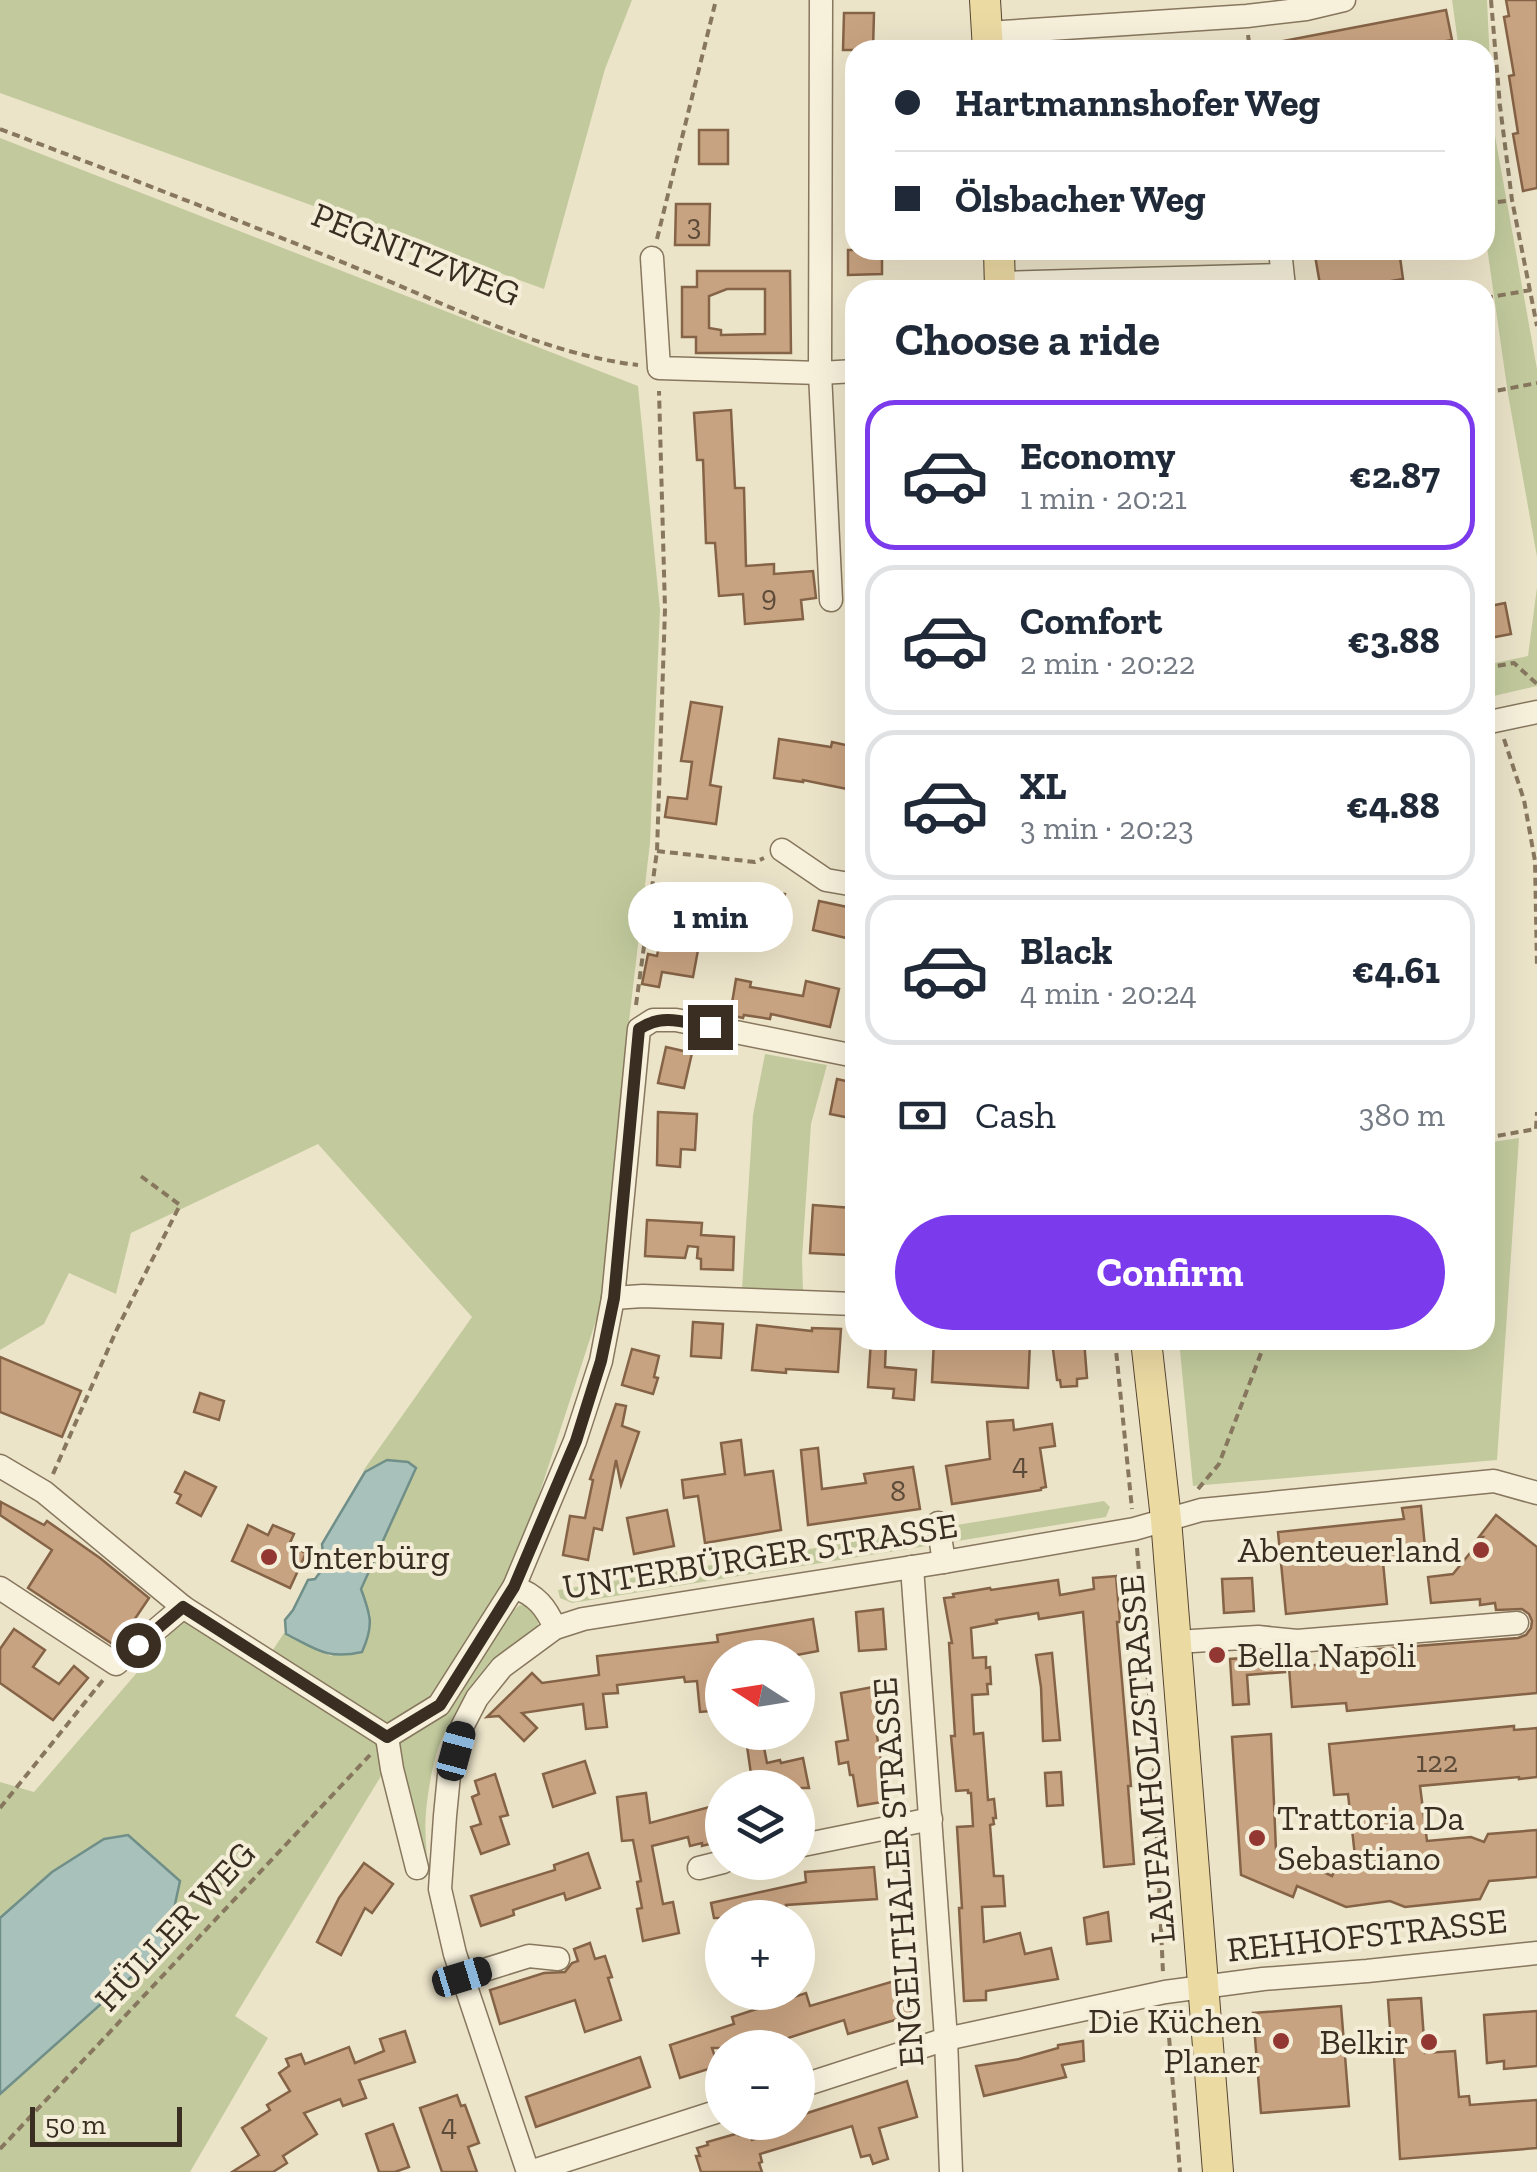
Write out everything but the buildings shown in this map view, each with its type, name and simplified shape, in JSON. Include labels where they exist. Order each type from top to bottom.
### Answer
[{"type":"main road","points":[[984,0],[988,40]]},
{"type":"main road","name":"LAUFAMHOLZSTRASSE","points":[[1147,1350],[1166,1519],[1218,2172]]},
{"type":"street","points":[[821,0],[820,373],[831,600]]},
{"type":"street","points":[[998,40],[1247,16],[1344,0]]},
{"type":"street","points":[[652,258],[659,368],[845,372]]},
{"type":"street","points":[[1495,720],[1537,712]]},
{"type":"street","points":[[782,850],[826,880],[845,883]]},
{"type":"street","points":[[514,1587],[576,1441],[601,1361],[614,1298],[639,1029],[653,1020],[676,1020],[845,1054]]},
{"type":"street","points":[[614,1298],[845,1304]]},
{"type":"street","points":[[0,1466],[44,1492],[183,1607],[387,1737],[417,1868]]},
{"type":"street","name":"UNTERBÜRGER STRASSE","points":[[387,1737],[440,1705],[514,1587],[536,1598],[555,1628],[583,1619],[1134,1529],[1213,1508],[1494,1481],[1537,1492]]},
{"type":"street","points":[[938,1524],[944,1562]]},
{"type":"street","name":"ENGELTHALER STRASSE","points":[[912,1567],[946,2039],[951,2172]]},
{"type":"street","points":[[0,1588],[116,1664],[183,1607]]},
{"type":"street","points":[[1176,1642],[1258,1637],[1296,1641],[1517,1623]]},
{"type":"street","points":[[555,1628],[502,1666],[477,1698],[462,1727],[450,1775],[440,1889],[462,1977],[529,2172],[705,2115]]},
{"type":"street","points":[[815,1843],[931,1819]]},
{"type":"street","points":[[699,1868],[705,1867]]},
{"type":"street","name":"REHHOFSTRASSE","points":[[815,2081],[946,2039],[1165,1992],[1537,1953]]},
{"type":"street","points":[[462,1977],[530,1956],[558,1959]]},
{"type":"path","points":[[652,258],[716,0]]},
{"type":"path","points":[[1491,0],[1494,40]]},
{"type":"path","points":[[1495,47],[1512,200],[1537,326]]},
{"type":"path","points":[[1495,107],[1500,106]]},
{"type":"path","name":"PEGNITZWEG","points":[[0,129],[518,333],[594,358],[659,368]]},
{"type":"path","points":[[1495,203],[1512,200]]},
{"type":"path","points":[[1495,296],[1530,290]]},
{"type":"path","points":[[639,1029],[635,999],[657,851],[665,609],[659,368]]},
{"type":"path","points":[[1495,391],[1537,383]]},
{"type":"path","points":[[1495,666],[1514,663],[1537,684]]},
{"type":"path","points":[[1495,728],[1524,800],[1535,861],[1537,968]]},
{"type":"path","points":[[657,851],[756,862],[782,850]]},
{"type":"path","points":[[1495,1136],[1536,1128],[1537,1112]]},
{"type":"path","points":[[44,1492],[117,1329],[180,1205],[138,1174]]},
{"type":"path","points":[[1115,1350],[1152,1730],[1157,1905],[1180,2172]]},
{"type":"path","points":[[1194,1493],[1219,1464],[1262,1350]]},
{"type":"path","points":[[0,1808],[116,1664]]},
{"type":"path","name":"HÜLLER WEG","points":[[0,2149],[387,1737]]},
{"type":"green space","points":[[0,0],[632,0],[605,69],[544,289],[0,93]]},
{"type":"green space","points":[[1452,0],[1487,0],[1489,40],[1458,40]]},
{"type":"green space","points":[[1495,136],[1537,369],[1537,557],[1508,394],[1495,280],[1492,280],[1489,260],[1495,260]]},
{"type":"green space","points":[[0,138],[638,386],[660,610],[650,843],[629,1021],[606,1290],[502,1608],[512,1611],[526,1606],[538,1614],[538,1624],[442,1739],[426,1812],[429,1875],[425,1875],[392,1758],[235,2016],[268,2038],[190,2172],[0,2172],[0,2094],[128,1835],[104,1839],[52,1872],[0,1918],[0,1782],[34,1792],[185,1617],[261,1668],[284,1633],[331,1656],[371,1616],[361,1589],[387,1460],[363,1471],[472,1317],[318,1144],[131,1233],[116,1294],[69,1273],[44,1324],[0,1350]]},
{"type":"green space","points":[[1537,587],[1537,686],[1495,696],[1495,663],[1528,656]]},
{"type":"green space","points":[[765,1054],[827,1065],[811,1124],[803,1291],[742,1289],[753,1115]]},
{"type":"green space","points":[[1519,1138],[1497,1460],[1193,1486],[1180,1350],[1495,1350],[1495,1142]]},
{"type":"green space","points":[[1104,1501],[1110,1507],[1106,1517],[572,1603],[560,1598],[558,1590]]},
{"type":"water","points":[[387,1460],[408,1462],[416,1468],[361,1589],[370,1620],[366,1643],[362,1652],[322,1652],[286,1634],[285,1620],[308,1580],[315,1579],[324,1567],[322,1544],[365,1472]]},
{"type":"water","points":[[128,1835],[180,1881],[166,1946],[0,2094],[0,1918],[52,1872],[104,1839]]},
{"type":"place","name":"Abenteuerland","points":[[1481,1550]]},
{"type":"place","name":"Unterbürg","points":[[269,1557]]},
{"type":"place","name":"Bella Napoli","points":[[1217,1655]]},
{"type":"place","name":"Trattoria Da Sebastiano","points":[[1257,1838]]},
{"type":"place","name":"Die Küchen Planer","points":[[1281,2041]]},
{"type":"place","name":"Belkir","points":[[1429,2042]]},
{"type":"route","points":[[138,1645],[183,1607],[387,1737],[440,1705],[514,1587],[576,1441],[601,1361],[614,1298],[639,1029],[653,1020],[710,1027]]}]
